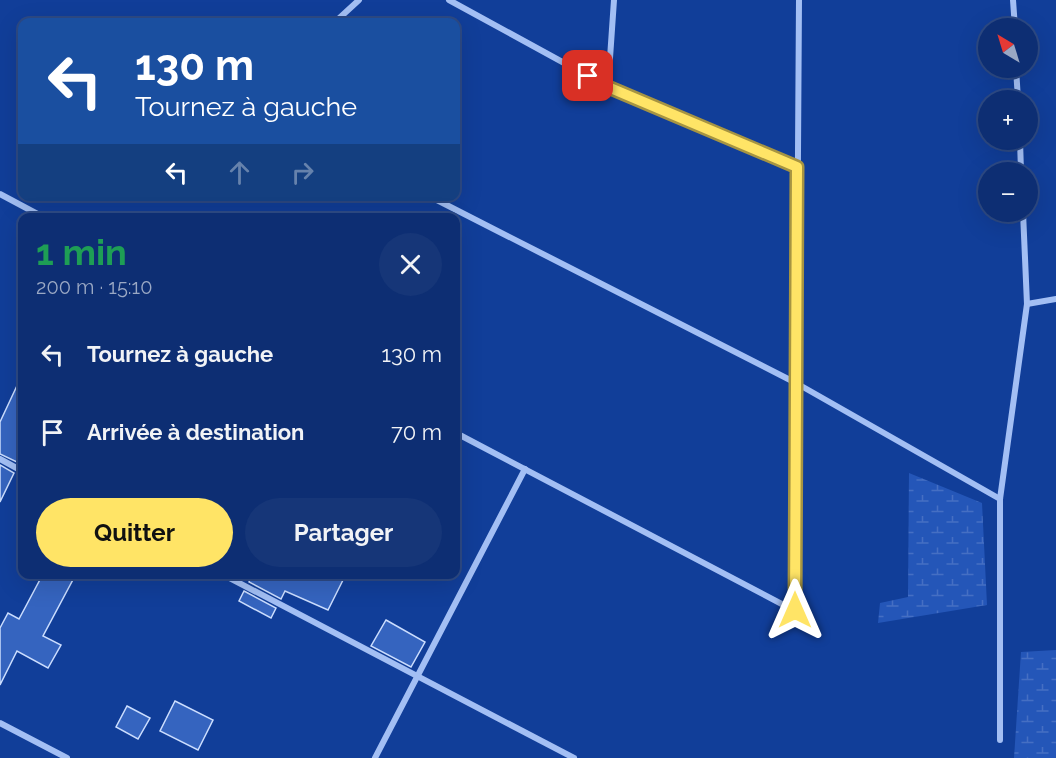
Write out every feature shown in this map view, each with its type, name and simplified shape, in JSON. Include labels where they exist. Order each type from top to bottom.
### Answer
[{"type":"street","points":[[339,18],[359,0]]},
{"type":"street","points":[[449,0],[608,87],[797,167]]},
{"type":"street","points":[[608,87],[614,0]]},
{"type":"street","points":[[460,435],[795,610],[799,0]]},
{"type":"street","points":[[1013,0],[1014,18]]},
{"type":"street","points":[[0,194],[36,213]]},
{"type":"street","points":[[439,201],[796,383],[1000,499]]},
{"type":"street","points":[[1000,740],[1000,499],[1027,304],[1023,222]]},
{"type":"street","points":[[1027,304],[1056,298]]},
{"type":"street","points":[[0,459],[18,469]]},
{"type":"street","points":[[375,758],[525,469]]},
{"type":"street","points":[[232,579],[574,758]]},
{"type":"street","points":[[0,723],[67,758]]},
{"type":"green space","points":[[909,473],[982,503],[987,605],[878,623],[880,603],[908,597]]},
{"type":"green space","points":[[1056,650],[1056,758],[1014,758],[1021,652]]},
{"type":"building","points":[[18,384],[18,463],[0,454],[0,422]]},
{"type":"building","points":[[0,465],[14,473],[0,502]]},
{"type":"building","points":[[40,579],[73,579],[43,636],[61,645],[48,668],[17,651],[0,685],[0,628],[8,613],[19,619]]},
{"type":"building","points":[[250,579],[344,579],[328,610],[285,591],[281,599],[249,582]]},
{"type":"building","points":[[244,591],[276,608],[271,618],[239,601]]},
{"type":"building","points":[[386,620],[425,642],[411,667],[371,646]]},
{"type":"building","points":[[175,701],[213,720],[198,750],[160,731]]},
{"type":"building","points":[[127,706],[150,718],[138,739],[116,727]]},
{"type":"route","points":[[588,76],[608,87],[797,167],[795,610]]}]
